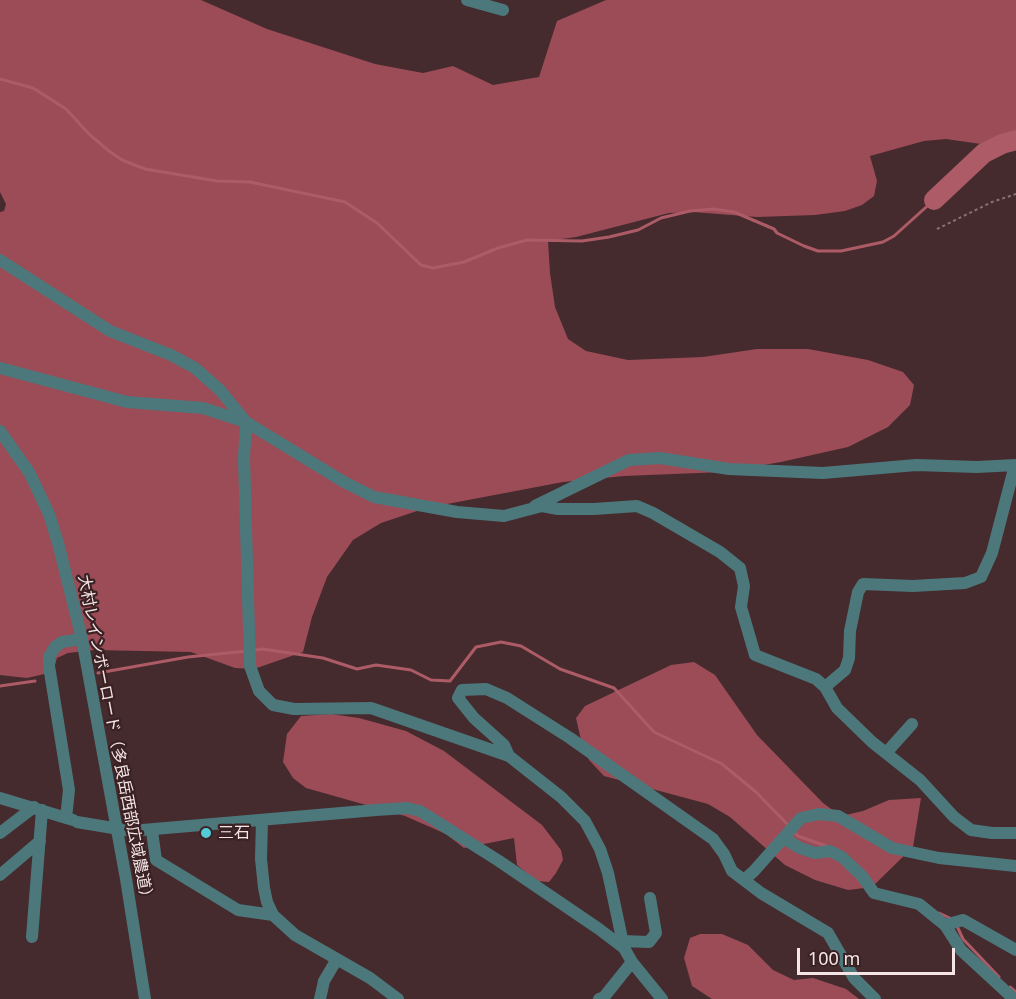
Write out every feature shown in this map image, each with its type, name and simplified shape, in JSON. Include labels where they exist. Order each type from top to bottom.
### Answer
[{"type":"street","points":[[467,0],[503,10]]},
{"type":"street","points":[[0,260],[110,331],[171,355],[195,368],[220,390],[246,422],[244,458],[250,666],[259,691],[273,705],[294,709],[371,708],[509,756],[561,797],[585,821],[600,849],[608,873],[623,944],[632,962],[662,999]]},
{"type":"street","points":[[0,368],[127,402],[203,408],[246,422],[344,482],[374,497],[457,512],[504,516],[542,506],[558,509],[637,506],[653,513],[720,552],[740,568],[744,586],[741,607],[755,655],[816,679],[825,687],[837,708],[886,753],[920,780],[954,817],[971,830],[1016,833]]},
{"type":"street","name":"大村レインボーロード（多良岳西部広域農道）","points":[[0,430],[29,472],[49,514],[58,543],[82,639],[126,879],[145,999]]},
{"type":"street","points":[[526,510],[629,460],[660,458],[729,469],[824,473],[916,465],[977,467],[1015,465],[992,553],[981,577],[965,583],[913,586],[863,584],[858,592],[850,631],[849,658],[844,670],[825,687]]},
{"type":"street","points":[[72,820],[49,657],[55,647],[62,642],[82,639]]},
{"type":"street","points":[[509,756],[504,745],[474,718],[458,698],[462,690],[486,689],[507,698],[570,738],[713,839],[724,854],[732,871],[761,893],[828,933],[854,978],[875,999]]},
{"type":"street","points":[[886,753],[912,724]]},
{"type":"street","points":[[0,798],[72,820],[131,831],[397,809],[420,811],[500,861],[623,944],[649,942],[656,933],[650,898]]},
{"type":"street","points":[[0,833],[38,809]]},
{"type":"street","points":[[32,937],[40,842],[38,809]]},
{"type":"street","points":[[744,880],[785,837],[794,824],[801,818],[819,814],[838,816],[892,848],[939,858],[1016,866]]},
{"type":"street","points":[[262,820],[261,859],[264,888],[267,903],[273,915],[295,935],[370,978],[398,999]]},
{"type":"street","points":[[152,831],[156,860],[238,910],[273,915]]},
{"type":"street","points":[[785,837],[800,848],[815,853],[830,850],[854,866],[874,893],[919,904],[947,924],[961,950],[1014,999]]},
{"type":"street","points":[[0,875],[40,842]]},
{"type":"street","points":[[947,924],[963,920],[1016,950]]},
{"type":"street","points":[[320,999],[324,981],[337,959]]},
{"type":"street","points":[[599,999],[604,997],[632,962]]},
{"type":"path","points":[[937,229],[992,201],[1016,194]]},
{"type":"shaded area","points":[[0,0],[201,0],[267,29],[375,64],[423,73],[453,66],[493,85],[539,77],[557,21],[606,0],[1016,0],[1016,149],[946,139],[924,141],[870,156],[877,181],[874,196],[862,205],[845,211],[815,215],[757,217],[693,212],[669,213],[576,237],[548,241],[555,307],[568,339],[586,351],[628,360],[703,357],[757,349],[808,349],[868,360],[903,372],[914,385],[910,405],[888,427],[848,447],[781,462],[723,472],[624,476],[563,482],[426,508],[381,523],[353,540],[327,577],[312,617],[303,652],[254,669],[235,668],[191,652],[94,650],[68,653],[57,658],[53,672],[27,678],[0,675],[0,212],[4,211],[6,204],[0,192]]},
{"type":"shaded area","points":[[694,662],[715,675],[757,735],[823,803],[841,816],[863,811],[889,800],[921,798],[913,847],[872,887],[848,890],[815,880],[785,865],[730,817],[708,804],[604,776],[589,760],[576,718],[585,706],[671,665]]},
{"type":"shaded area","points":[[331,714],[359,718],[406,731],[444,751],[542,825],[561,850],[563,860],[556,873],[549,882],[536,881],[517,865],[514,838],[464,848],[446,834],[405,816],[306,788],[293,778],[283,762],[287,734],[301,716]]},
{"type":"shaded area","points":[[700,934],[722,934],[748,945],[773,970],[794,980],[813,978],[846,989],[859,999],[712,999],[692,986],[684,958],[690,938]]},
{"type":"waterway","points":[[0,79],[33,88],[66,109],[89,134],[122,160],[145,169],[217,181],[250,182],[345,202],[377,223],[421,265],[433,268],[464,262],[498,248],[527,240],[582,241],[609,237],[638,230],[661,218],[690,211],[713,209],[734,212],[818,251],[841,251],[883,242],[894,236],[934,200]]},
{"type":"waterway","points":[[934,200],[984,153],[1016,140]]},
{"type":"waterway","points":[[254,650],[263,649],[323,658],[357,669],[376,665],[411,670],[431,680],[450,681],[476,647],[501,642],[521,646],[560,669],[614,688],[654,732],[722,764],[756,792],[790,827]]},
{"type":"waterway","points":[[98,673],[188,657],[247,651]]},
{"type":"waterway","points":[[0,686],[35,681]]},
{"type":"waterway","points":[[794,832],[798,836],[826,846]]},
{"type":"waterway","points":[[939,913],[952,919]]},
{"type":"waterway","points":[[956,924],[963,939],[999,977]]},
{"type":"waterway","points":[[1010,987],[1016,992]]},
{"type":"place","name":"三石","points":[[206,833]]}]
